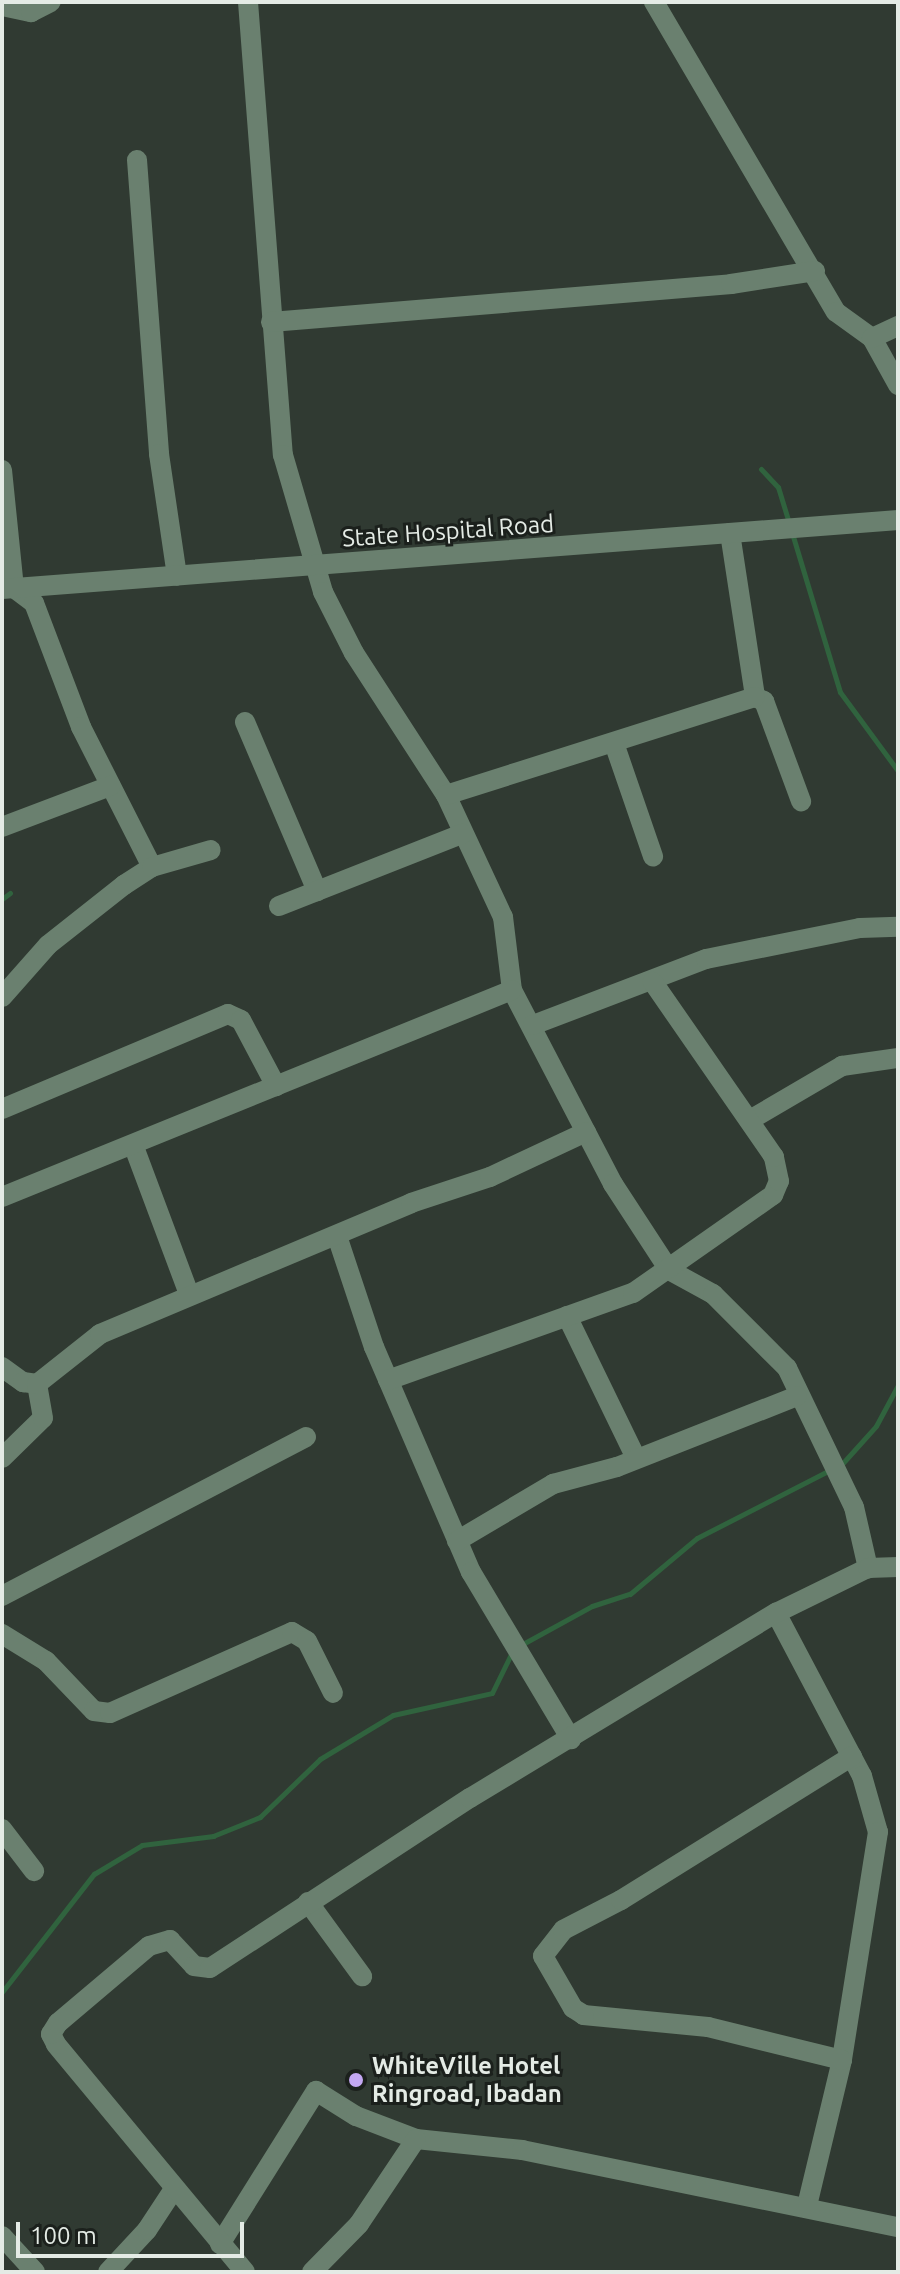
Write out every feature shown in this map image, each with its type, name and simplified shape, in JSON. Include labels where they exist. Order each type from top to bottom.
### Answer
[{"type":"street","points":[[2,6],[31,12],[51,2]]},
{"type":"street","points":[[248,2],[283,455],[314,569],[334,619],[446,795],[503,917],[512,990],[533,1025],[586,1132],[669,1270],[688,1276],[749,1324],[787,1368],[797,1396],[843,1482],[868,1568]]},
{"type":"street","points":[[654,2],[815,271],[836,312],[872,338],[898,385]]},
{"type":"street","points":[[137,160],[159,454],[177,576]]},
{"type":"street","points":[[271,322],[731,284],[815,271]]},
{"type":"street","points":[[872,338],[898,326]]},
{"type":"street","points":[[2,470],[8,588],[34,603],[81,727],[152,867]]},
{"type":"street","name":"State Hospital Road","points":[[8,588],[314,569],[898,520]]},
{"type":"street","points":[[730,533],[755,697]]},
{"type":"street","points":[[446,795],[755,697],[764,701],[801,801]]},
{"type":"street","points":[[245,722],[317,891]]},
{"type":"street","points":[[614,743],[653,856]]},
{"type":"street","points":[[2,827],[110,786]]},
{"type":"street","points":[[279,906],[462,834]]},
{"type":"street","points":[[2,997],[48,945],[152,867],[211,850]]},
{"type":"street","points":[[533,1025],[731,952],[860,928],[898,927]]},
{"type":"street","points":[[388,1380],[633,1293],[773,1195],[779,1172],[750,1120],[653,982]]},
{"type":"street","points":[[2,1197],[134,1147],[512,990]]},
{"type":"street","points":[[2,1109],[228,1014],[241,1020],[276,1086]]},
{"type":"street","points":[[750,1120],[842,1066],[898,1058]]},
{"type":"street","points":[[2,1367],[23,1382],[37,1384],[100,1334],[411,1203],[490,1177],[586,1132]]},
{"type":"street","points":[[134,1147],[189,1294]]},
{"type":"street","points":[[337,1236],[388,1380],[457,1541],[519,1657],[543,1690],[571,1739]]},
{"type":"street","points":[[567,1316],[636,1458]]},
{"type":"street","points":[[2,1458],[43,1418],[37,1384]]},
{"type":"street","points":[[457,1541],[553,1484],[636,1458],[797,1396]]},
{"type":"street","points":[[2,1596],[306,1437]]},
{"type":"street","points":[[245,2272],[114,2121],[51,2034],[149,1946],[170,1940],[203,1970],[776,1613],[868,1568],[898,1567]]},
{"type":"street","points":[[776,1613],[871,1796],[878,1832],[842,2060],[807,2206]]},
{"type":"street","points":[[2,1634],[46,1661],[94,1711],[110,1713],[292,1632],[307,1641],[333,1693]]},
{"type":"street","points":[[842,2060],[708,2027],[584,2015],[573,2008],[543,1956],[563,1930],[621,1900],[852,1756]]},
{"type":"street","points":[[2,1829],[34,1871]]},
{"type":"street","points":[[308,1902],[362,1976]]},
{"type":"street","points":[[220,2244],[316,2091],[356,2116],[416,2139],[522,2150],[898,2227]]},
{"type":"street","points":[[312,2272],[359,2224],[416,2139]]},
{"type":"street","points":[[108,2272],[147,2230],[174,2189]]},
{"type":"street","points":[[2,2236],[35,2272]]},
{"type":"waterway","points":[[761,469],[778,487],[789,523]]},
{"type":"waterway","points":[[792,533],[840,692],[898,771]]},
{"type":"waterway","points":[[2,899],[10,893]]},
{"type":"waterway","points":[[841,1465],[876,1426],[898,1385]]},
{"type":"waterway","points":[[519,1646],[592,1606],[630,1594],[697,1538],[832,1469]]},
{"type":"waterway","points":[[2,1992],[94,1874],[142,1845],[213,1836],[260,1817],[320,1759],[393,1715],[492,1693],[512,1652]]},
{"type":"place","name":"WhiteVille Hotel Ringroad, Ibadan","points":[[356,2080]]}]
